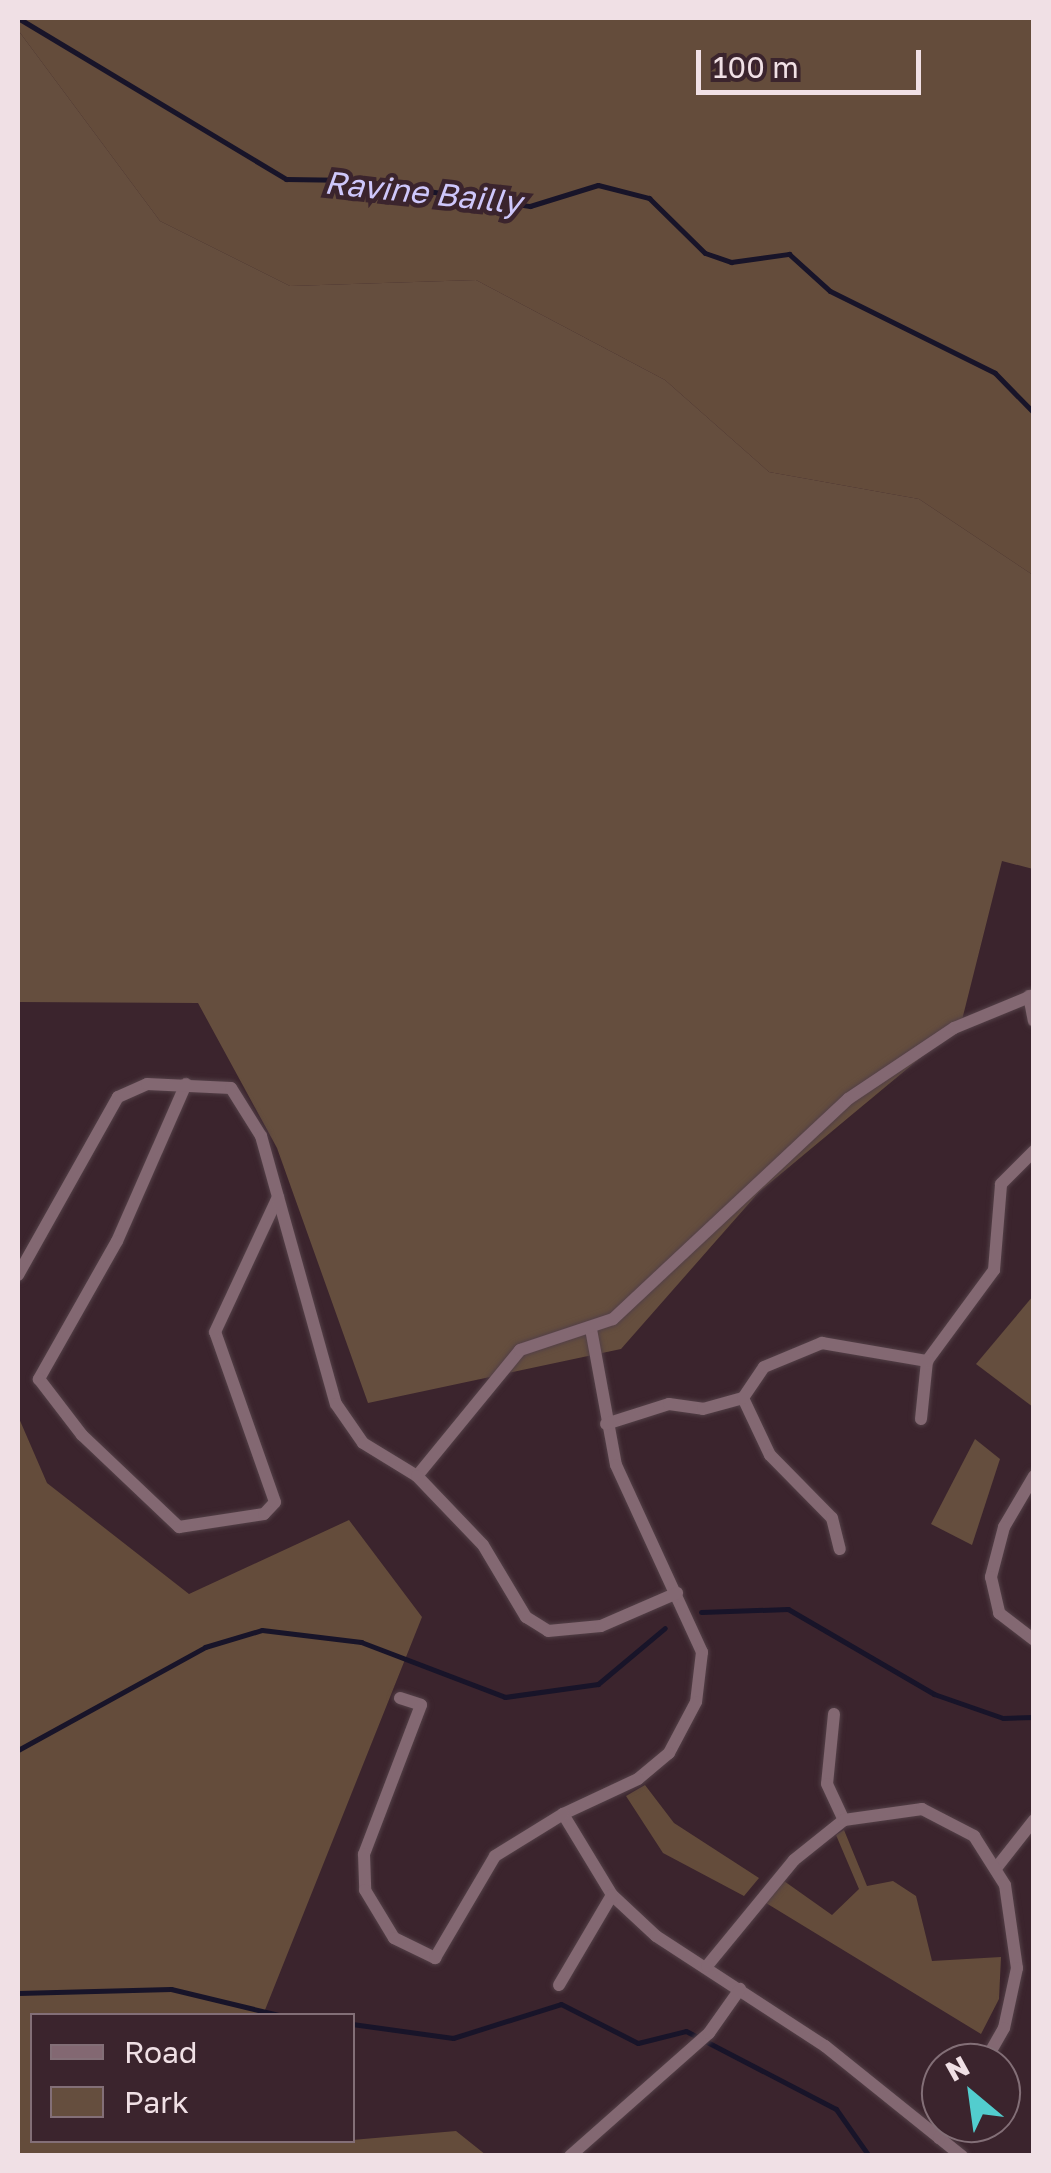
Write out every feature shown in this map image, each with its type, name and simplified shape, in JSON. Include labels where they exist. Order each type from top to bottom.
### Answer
[{"type":"street","points":[[417,1476],[504,1363],[544,1338],[592,1329],[634,1303],[848,1099],[954,1028],[1031,995],[1034,1021]]},
{"type":"street","points":[[186,1084],[116,1241],[39,1379],[82,1435],[179,1527],[264,1514],[276,1502],[215,1332],[278,1198]]},
{"type":"street","points":[[18,1276],[112,1103],[135,1087],[220,1084],[244,1100],[278,1198],[336,1404],[363,1443],[417,1476],[484,1544],[526,1617],[548,1631],[601,1626],[677,1593]]},
{"type":"street","points":[[920,1418],[927,1361],[986,1284],[1001,1184],[1034,1152]]},
{"type":"street","points":[[400,1698],[420,1705],[364,1854],[365,1890],[394,1938],[435,1958],[495,1856],[563,1814],[638,1779],[682,1732],[702,1652],[606,1424],[592,1329]]},
{"type":"street","points":[[606,1424],[669,1404],[703,1409],[743,1398],[764,1367],[822,1343],[927,1361]]},
{"type":"street","points":[[743,1398],[770,1455],[832,1518],[840,1549]]},
{"type":"street","points":[[1034,1476],[1004,1528],[991,1577],[999,1613],[1034,1640]]},
{"type":"street","points":[[834,1714],[826,1784],[844,1820]]},
{"type":"street","points":[[707,1966],[776,1880],[844,1820],[922,1809],[974,1836],[998,1867],[1017,1968],[1004,2028],[995,2043]]},
{"type":"street","points":[[563,1814],[612,1895],[921,2124]]},
{"type":"street","points":[[998,1867],[1034,1820]]},
{"type":"street","points":[[559,1984],[612,1895]]},
{"type":"street","points":[[570,2156],[708,2033],[740,1989]]},
{"type":"green space","points":[[18,30],[160,221],[290,286],[476,280],[665,380],[769,472],[919,499],[1033,575],[1033,869],[1002,861],[961,1024],[759,1192],[621,1349],[368,1403],[277,1148],[198,1003],[18,1002]]},
{"type":"green space","points":[[1033,1296],[1033,1407],[976,1364]]},
{"type":"green space","points":[[975,1439],[1000,1459],[972,1545],[931,1524]]},
{"type":"shaded area","points":[[18,18],[1033,18],[1033,575],[919,499],[769,472],[665,380],[476,280],[290,286],[160,221],[18,30]]},
{"type":"shaded area","points":[[18,1416],[47,1483],[189,1594],[349,1520],[422,1617],[264,2013],[30,2013],[30,2143],[355,2143],[355,2140],[456,2131],[486,2155],[18,2155]]},
{"type":"shaded area","points":[[645,1785],[674,1823],[759,1878],[744,1896],[663,1853],[626,1796]]},
{"type":"shaded area","points":[[844,1830],[867,1886],[893,1881],[916,1896],[932,1961],[1001,1957],[999,1999],[981,2034],[766,1903],[784,1881],[832,1915],[859,1889],[836,1835]]},
{"type":"waterway","name":"Ravine Bailly","points":[[18,18],[286,179],[353,180],[530,206],[598,185],[649,198],[705,253],[731,262],[789,254],[830,291],[995,373],[1034,413]]},
{"type":"waterway","points":[[701,1612],[788,1609],[934,1694],[1003,1718],[1034,1717]]},
{"type":"waterway","points":[[18,1750],[205,1647],[262,1630],[361,1642],[505,1697],[598,1684],[665,1628]]},
{"type":"waterway","points":[[18,1993],[171,1989],[271,2013]]},
{"type":"waterway","points":[[355,2024],[453,2038],[561,2004],[638,2043],[686,2031],[836,2109],[869,2156]]}]
